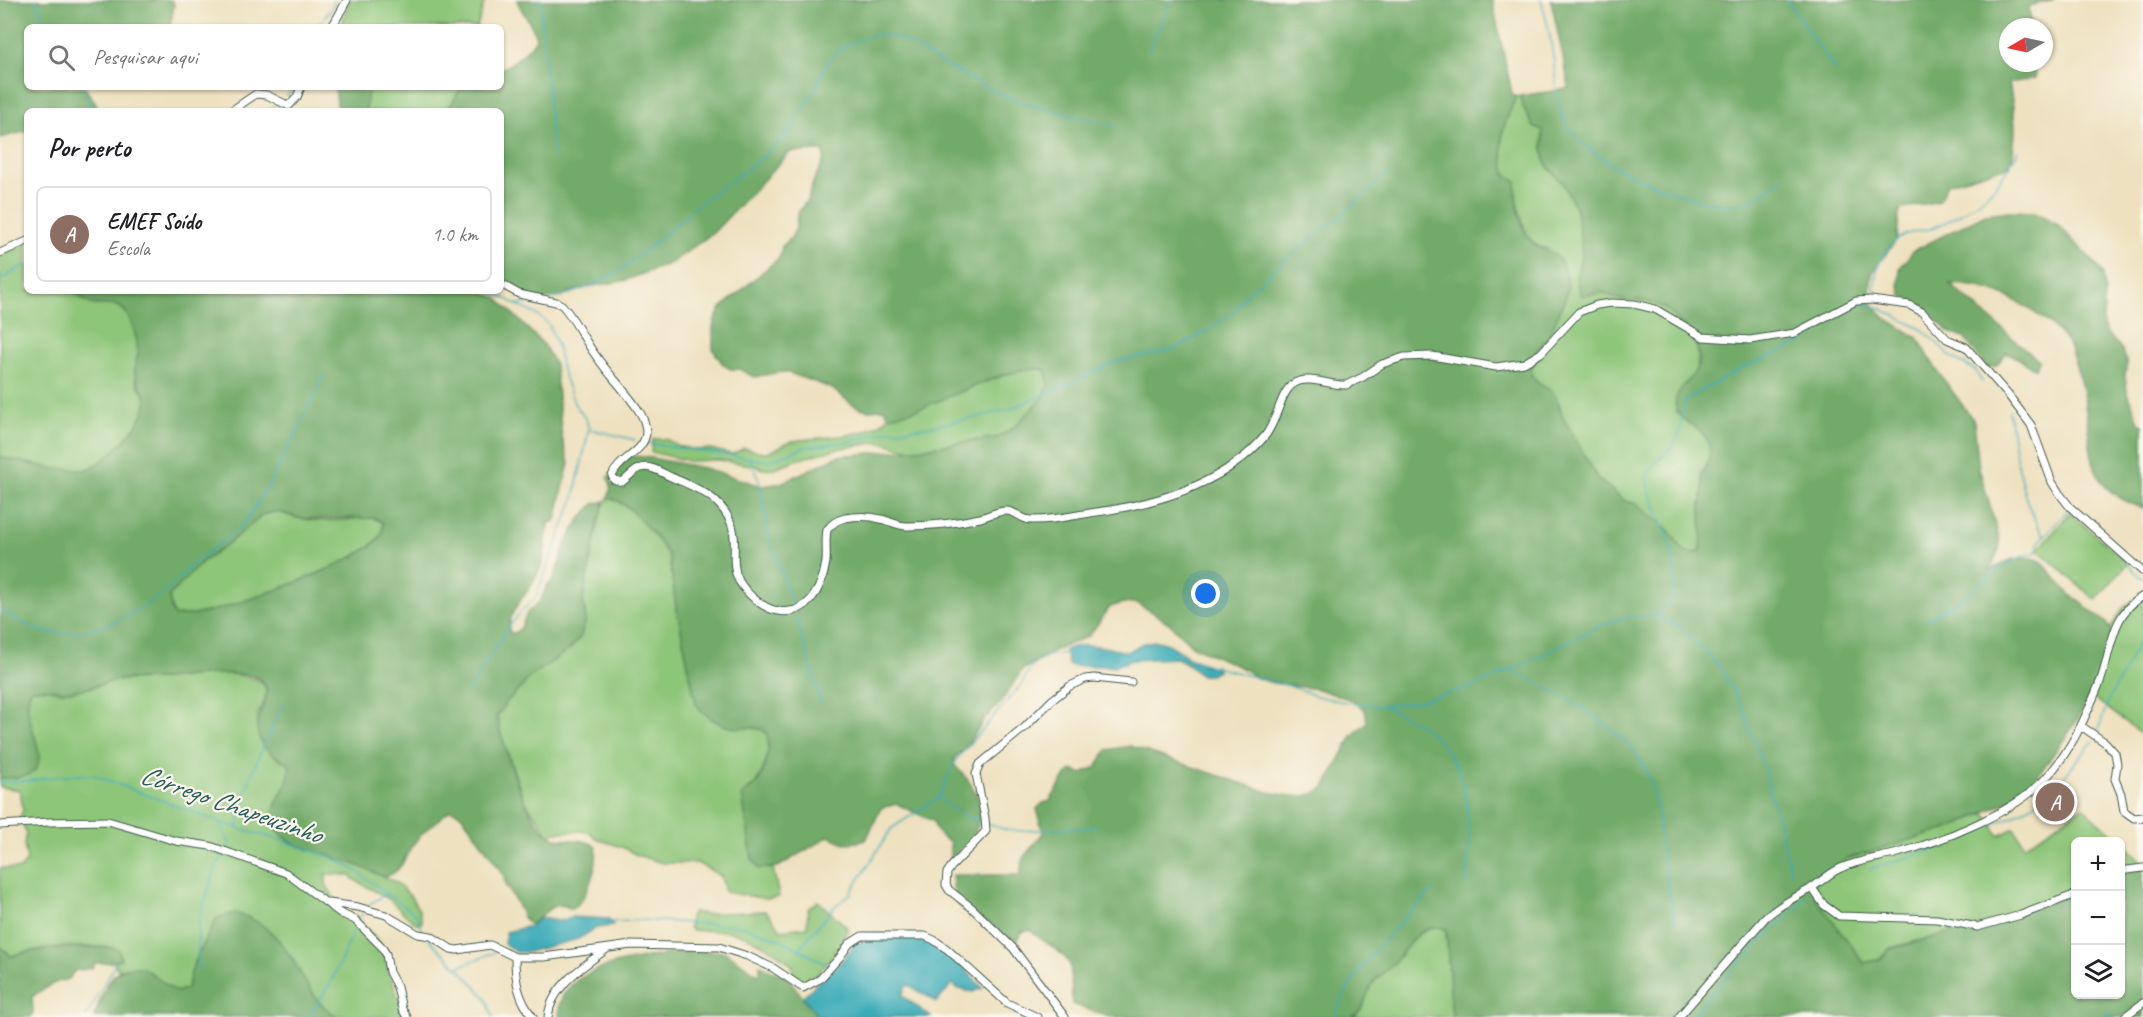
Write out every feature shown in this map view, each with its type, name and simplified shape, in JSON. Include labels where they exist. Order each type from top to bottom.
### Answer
[{"type":"street","points":[[334,24],[347,0]]},
{"type":"street","points":[[235,108],[256,94],[267,95],[287,108],[300,90]]},
{"type":"street","points":[[0,253],[24,242]]},
{"type":"street","points":[[504,286],[519,294],[562,305],[596,357],[640,413],[646,434],[640,448],[616,468],[612,476],[614,480],[622,482],[641,468],[648,468],[690,484],[715,500],[725,510],[734,532],[734,568],[738,580],[761,604],[772,610],[792,610],[810,603],[825,565],[827,530],[836,521],[845,518],[867,517],[912,526],[969,520],[1004,511],[1033,520],[1108,511],[1138,504],[1186,489],[1229,468],[1246,455],[1267,434],[1287,392],[1294,383],[1306,380],[1346,385],[1391,360],[1416,356],[1432,356],[1496,367],[1524,363],[1541,353],[1579,312],[1597,305],[1611,303],[1634,304],[1655,309],[1703,337],[1750,340],[1795,333],[1856,301],[1894,302],[1916,309],[1927,317],[1947,339],[1966,347],[2023,412],[2034,432],[2052,482],[2059,494],[2070,507],[2143,572]]},
{"type":"street","points":[[1679,1017],[1765,918],[1781,904],[1812,888],[1841,868],[1931,842],[2018,802],[2031,792],[2050,773],[2080,726],[2100,680],[2119,619],[2127,607],[2143,596]]},
{"type":"street","points":[[1065,1017],[1013,948],[972,908],[949,890],[947,873],[959,857],[986,831],[986,818],[976,774],[980,764],[1020,732],[1070,686],[1094,678],[1131,682]]},
{"type":"street","points":[[2080,726],[2113,750],[2116,760],[2115,779],[2124,811],[2134,818],[2143,817]]},
{"type":"street","points":[[0,825],[108,820],[176,841],[210,846],[279,870],[295,878],[340,913],[361,925],[384,950],[389,972],[397,987],[402,1009],[407,1017]]},
{"type":"street","points":[[2125,870],[2143,868]]},
{"type":"street","points":[[1812,888],[1829,910],[1839,916],[1937,920],[1977,927],[2021,915],[2071,896]]},
{"type":"street","points":[[329,903],[377,912],[418,934],[431,936],[451,949],[490,945],[515,957],[544,957],[610,947],[653,944],[719,947],[773,968],[803,988],[820,979],[849,944],[862,936],[925,936],[946,949],[998,996],[1037,1017]]},
{"type":"street","points":[[548,1017],[551,1000],[558,991],[580,969],[610,947]]},
{"type":"street","points":[[515,957],[518,989],[525,1007],[533,1017]]},
{"type":"street","points":[[2124,1017],[2143,1003]]},
{"type":"green space","points":[[0,0],[172,0],[174,5],[171,24],[24,24],[24,90],[86,90],[96,103],[97,108],[24,108],[24,132],[0,138]]},
{"type":"green space","points":[[349,0],[485,0],[478,24],[342,24]]},
{"type":"green space","points":[[517,0],[1492,0],[1512,93],[1516,97],[1502,134],[1506,175],[1517,182],[1516,198],[1527,235],[1537,247],[1558,257],[1568,282],[1554,326],[1537,349],[1537,359],[1532,366],[1531,375],[1557,399],[1562,416],[1598,479],[1625,501],[1637,504],[1649,515],[1663,523],[1687,553],[1694,554],[1701,550],[1703,487],[1701,474],[1709,459],[1710,448],[1702,433],[1678,412],[1676,401],[1677,395],[1698,367],[1698,350],[1680,322],[1662,307],[1647,301],[1619,300],[1604,293],[1581,295],[1576,279],[1582,253],[1576,209],[1564,185],[1546,164],[1543,130],[1533,126],[1520,96],[1567,89],[1569,86],[1551,0],[2055,0],[2029,6],[2030,18],[1999,18],[1999,72],[2036,72],[2036,78],[2009,83],[2015,125],[2010,167],[1947,184],[1939,201],[1901,209],[1897,239],[1872,273],[1869,300],[1884,317],[1918,338],[1936,369],[1974,421],[1979,468],[2000,541],[1999,550],[1989,570],[2013,559],[2033,558],[2041,561],[2069,594],[2107,623],[2111,632],[2097,683],[2074,725],[2037,777],[2013,799],[1951,828],[1846,859],[1815,882],[1815,897],[1864,963],[1880,959],[1890,949],[2000,920],[2071,893],[2071,999],[2125,999],[2125,866],[2143,864],[2143,1017],[1452,1017],[1446,929],[1437,927],[1422,931],[1410,942],[1395,962],[1373,982],[1362,1007],[1352,1017],[1109,1017],[1072,1004],[1070,965],[1063,955],[1030,930],[1022,932],[1017,942],[958,905],[952,875],[1020,875],[1023,858],[1043,833],[1037,809],[1043,803],[1050,801],[1067,774],[1073,770],[1082,774],[1096,767],[1107,750],[1130,746],[1268,792],[1305,796],[1325,787],[1352,736],[1367,722],[1365,710],[1352,700],[1318,689],[1273,683],[1257,678],[1244,669],[1191,645],[1170,624],[1136,603],[1123,603],[1110,607],[1089,636],[1051,652],[1022,670],[1001,702],[985,718],[965,749],[954,758],[955,766],[974,790],[979,802],[980,814],[978,825],[972,836],[950,858],[950,842],[939,834],[933,821],[897,804],[881,808],[866,840],[847,844],[829,836],[778,867],[759,869],[752,859],[742,795],[757,783],[763,772],[768,748],[766,734],[758,728],[733,728],[721,724],[696,704],[675,600],[669,556],[655,536],[629,508],[615,499],[608,499],[611,486],[608,477],[630,456],[704,468],[762,486],[781,483],[838,456],[925,448],[999,437],[1011,430],[1042,399],[1049,384],[1045,370],[1034,368],[1019,370],[917,409],[889,416],[884,409],[860,408],[831,388],[789,373],[780,372],[754,377],[739,369],[730,369],[723,364],[713,349],[714,322],[721,308],[780,257],[782,246],[791,238],[796,228],[797,214],[808,199],[824,160],[824,151],[790,152],[714,232],[671,263],[624,281],[592,286],[566,293],[561,297],[538,300],[504,285],[504,108],[449,108],[460,90],[504,90],[504,67],[521,56],[536,39],[533,28]]},
{"type":"green space","points":[[335,90],[368,90],[366,108],[338,108]]},
{"type":"green space","points":[[368,90],[460,90],[449,108],[366,108]]},
{"type":"green space","points":[[1520,96],[1533,126],[1543,129],[1544,155],[1549,169],[1563,184],[1574,204],[1582,237],[1578,270],[1590,295],[1604,293],[1619,300],[1649,302],[1658,306],[1677,318],[1692,336],[1696,346],[1697,367],[1676,412],[1703,433],[1710,449],[1707,464],[1701,474],[1703,487],[1701,550],[1694,555],[1687,553],[1681,547],[1662,523],[1637,504],[1625,501],[1598,479],[1562,416],[1556,398],[1532,377],[1531,370],[1537,349],[1546,342],[1567,293],[1546,249],[1537,246],[1531,240],[1523,225],[1514,191],[1503,165],[1500,145],[1503,126],[1516,97]]},
{"type":"green space","points":[[2010,211],[2035,212],[2056,223],[2094,262],[2103,275],[2105,331],[2122,350],[2127,364],[2125,376],[2127,390],[2139,422],[2143,425],[2143,508],[2111,492],[2096,471],[2092,458],[2085,400],[2076,366],[2068,344],[2053,327],[2028,308],[2000,294],[1972,286],[1950,284],[2039,361],[2036,369],[2007,352],[1996,366],[1987,368],[1964,338],[1949,332],[1918,302],[1902,296],[1899,284],[1900,268],[1913,251],[1985,214]]},
{"type":"green space","points":[[24,240],[24,294],[78,294],[89,303],[116,305],[124,310],[130,319],[136,336],[138,354],[135,376],[146,399],[144,410],[124,441],[95,466],[79,470],[55,469],[0,457],[0,253]]},
{"type":"green space","points":[[78,294],[487,294],[497,298],[544,345],[555,365],[562,438],[569,463],[556,520],[550,523],[548,528],[542,563],[531,586],[512,614],[510,633],[521,628],[527,613],[540,601],[547,585],[554,579],[565,545],[580,519],[594,504],[605,501],[598,523],[583,600],[586,620],[580,638],[570,649],[529,678],[508,700],[497,716],[513,771],[533,817],[555,838],[584,841],[596,846],[594,872],[587,890],[577,905],[571,909],[565,906],[554,906],[530,925],[506,886],[503,874],[464,818],[450,810],[419,837],[399,868],[388,876],[379,875],[297,845],[287,839],[274,824],[273,817],[274,809],[287,780],[289,764],[273,755],[262,743],[257,723],[266,696],[266,688],[262,681],[243,674],[117,680],[72,691],[32,689],[28,701],[29,715],[39,759],[35,770],[23,777],[0,778],[0,457],[55,469],[79,470],[95,466],[124,441],[139,420],[146,401],[135,376],[137,342],[127,314],[116,305],[98,305],[83,299]],"holes":[[[275,512],[301,519],[376,518],[383,523],[383,528],[380,536],[369,547],[327,570],[300,581],[199,614],[175,616],[172,612],[169,596],[203,561],[259,518]]]},
{"type":"green space","points":[[1032,368],[1045,370],[1049,382],[1046,392],[1029,414],[999,437],[912,450],[879,442],[836,449],[774,468],[762,469],[757,466],[719,460],[689,461],[651,452],[653,439],[666,439],[678,446],[696,450],[710,449],[733,454],[744,448],[767,452],[792,441],[858,433],[871,429],[889,416],[925,406],[996,378]]},
{"type":"green space","points":[[615,499],[629,508],[655,536],[669,556],[675,600],[696,704],[703,712],[718,721],[734,726],[761,729],[768,736],[768,757],[757,780],[749,789],[767,869],[773,868],[779,897],[768,899],[725,892],[721,876],[697,863],[662,863],[597,839],[591,833],[555,832],[550,836],[524,800],[497,716],[528,678],[576,643],[586,620],[583,600],[598,523],[605,501]]},
{"type":"green space","points":[[275,512],[313,520],[336,521],[370,518],[383,523],[383,530],[369,547],[327,570],[207,612],[175,616],[169,595],[203,561],[259,518]]},
{"type":"green space","points":[[2070,513],[2128,563],[2096,600],[2038,550]]},
{"type":"green space","points":[[2143,593],[2143,735],[2090,695],[2097,683],[2110,629],[2125,606]]},
{"type":"green space","points":[[220,673],[251,678],[264,686],[266,693],[264,702],[257,715],[275,756],[289,764],[290,771],[288,781],[275,807],[277,829],[298,846],[357,864],[396,882],[411,897],[419,910],[422,922],[420,925],[412,921],[389,899],[353,879],[351,875],[326,874],[326,884],[334,898],[332,900],[339,909],[355,916],[380,943],[398,997],[410,1017],[336,1016],[315,998],[292,957],[194,963],[187,988],[178,992],[144,969],[128,967],[118,970],[115,962],[121,959],[111,947],[63,946],[11,956],[0,946],[0,868],[20,869],[27,861],[24,844],[26,833],[20,817],[23,810],[20,790],[0,787],[0,778],[21,777],[30,773],[29,717],[26,706],[27,696],[32,689],[50,688],[61,692],[91,688],[116,680],[163,679]]},
{"type":"green space","points":[[2083,807],[2116,837],[2071,837],[2071,893],[2000,920],[1890,948],[1872,962],[1864,963],[1814,897],[1815,882],[1846,859],[1951,828],[1985,813],[1999,836],[2014,828],[2024,846]]},
{"type":"green space","points":[[2125,846],[2143,862],[2143,864],[2125,867]]},
{"type":"green space","points":[[818,901],[848,928],[822,969],[815,977],[802,983],[794,979],[792,965],[752,939],[721,931],[691,930],[689,927],[693,912],[705,914],[766,911],[781,930],[807,927],[808,909]]},
{"type":"green space","points":[[235,913],[252,919],[276,937],[319,1002],[337,1017],[94,1017],[107,984],[118,971],[126,968],[143,968],[178,992],[187,988],[194,963],[217,918]]},
{"type":"green space","points":[[1437,926],[1446,928],[1452,1017],[1352,1017],[1362,1007],[1373,982],[1395,962],[1418,935]]},
{"type":"green space","points":[[0,946],[11,956],[53,949],[110,948],[119,950],[121,959],[115,962],[95,963],[92,968],[74,971],[69,979],[54,983],[40,991],[32,997],[31,1017],[0,1017]]},
{"type":"green space","points":[[702,950],[725,952],[758,974],[760,965],[788,978],[818,1017],[559,1017],[560,1003],[568,988],[582,977],[601,968],[644,958]]},
{"type":"water","points":[[1154,641],[1168,644],[1203,665],[1216,666],[1218,671],[1210,675],[1201,675],[1190,665],[1177,658],[1132,660],[1115,666],[1072,666],[1068,665],[1065,650],[1088,645],[1128,652],[1141,644]]},
{"type":"water","points":[[572,917],[609,919],[613,926],[596,928],[578,939],[528,952],[516,952],[504,944],[506,932],[530,926],[541,918],[559,921]]},
{"type":"water","points":[[872,938],[920,939],[938,946],[954,958],[983,988],[972,992],[956,988],[953,983],[937,1002],[910,986],[906,986],[902,995],[931,1017],[818,1017],[803,996],[844,959],[854,944]]},
{"type":"waterway","points":[[35,0],[46,24]]},
{"type":"waterway","points":[[319,24],[329,12],[335,0]]},
{"type":"waterway","points":[[540,0],[553,156]]},
{"type":"waterway","points":[[1149,50],[1170,0]]},
{"type":"waterway","points":[[1541,0],[1546,15],[1560,110],[1571,131],[1593,151],[1621,170],[1652,184],[1689,197],[1721,204],[1732,205],[1747,202],[1783,177]]},
{"type":"waterway","points":[[1787,0],[1835,70]]},
{"type":"waterway","points":[[553,298],[596,284],[634,260],[703,201],[761,159],[784,137],[794,123],[831,58],[846,46],[866,37],[878,35],[896,38],[970,79],[1016,100],[1117,127]]},
{"type":"waterway","points":[[83,90],[92,108]]},
{"type":"waterway","points":[[287,96],[292,90]]},
{"type":"waterway","points":[[272,108],[277,104]]},
{"type":"waterway","points":[[1875,297],[1877,269],[1890,246],[1908,234],[1944,223],[1978,202],[1999,182],[2019,150]]},
{"type":"waterway","points":[[645,443],[768,461],[806,447],[847,442],[888,431],[926,427],[1010,409],[1114,362],[1173,350],[1209,330],[1233,312],[1246,295],[1319,231],[1334,222],[1389,172]]},
{"type":"waterway","points":[[0,280],[24,266]]},
{"type":"waterway","points":[[469,691],[507,629],[535,599],[573,501],[589,429],[586,419],[574,403],[549,325],[539,316],[497,294]]},
{"type":"waterway","points":[[516,305],[531,302]]},
{"type":"waterway","points":[[1654,615],[1673,601],[1675,569],[1669,539],[1650,492],[1647,475],[1677,439],[1684,405],[1689,397],[1743,368],[1801,343],[1837,316],[1860,304],[1880,308],[1923,330],[1952,357],[1975,370],[1982,382]]},
{"type":"waterway","points":[[0,610],[40,630],[69,633],[85,631],[116,621],[159,596],[245,521],[280,463],[324,376]]},
{"type":"waterway","points":[[2009,411],[2016,459],[2024,492],[2044,536]]},
{"type":"waterway","points":[[590,429],[635,440]]},
{"type":"waterway","points":[[750,460],[761,488],[770,541],[793,607]]},
{"type":"waterway","points":[[1927,620],[1962,598],[1999,569],[2021,557],[2035,553],[2039,542],[2068,510]]},
{"type":"waterway","points":[[2127,564],[2143,579]]},
{"type":"waterway","points":[[1215,667],[1287,685],[1317,696],[1379,706],[1415,702],[1471,687],[1529,662],[1598,626],[1622,618],[1653,616],[1679,625],[1719,666],[1742,707],[1766,774],[1791,872]]},
{"type":"waterway","points":[[797,619],[821,703]]},
{"type":"waterway","points":[[2098,732],[2107,704],[2143,634]]},
{"type":"waterway","points":[[799,949],[834,907],[849,895],[892,828],[938,798],[955,761],[1021,685],[1031,666],[1047,656],[1066,653]]},
{"type":"waterway","points":[[1193,659],[1211,666]]},
{"type":"waterway","points":[[1512,670],[1587,711],[1622,739],[1636,754],[1646,770],[1653,791],[1663,864],[1676,923]]},
{"type":"waterway","points":[[238,828],[250,779],[262,748],[285,703]]},
{"type":"waterway","points":[[1385,706],[1422,726],[1439,741],[1452,758],[1466,798],[1469,841],[1466,884]]},
{"type":"waterway","points":[[1870,869],[1949,845],[2012,817],[2044,798],[2093,741]]},
{"type":"waterway","name":"Córrego Chapeuzinho","points":[[0,782],[94,775],[233,827],[331,857],[352,868],[416,915],[423,931]]},
{"type":"waterway","points":[[938,798],[966,817],[984,822]]},
{"type":"waterway","points":[[219,823],[229,842],[230,849]]},
{"type":"waterway","points":[[988,824],[1018,831],[1097,827]]},
{"type":"waterway","points":[[198,969],[198,921],[217,864],[226,854]]},
{"type":"waterway","points":[[1335,1017],[1353,980],[1376,948],[1433,890]]},
{"type":"waterway","points":[[368,905],[386,894]]},
{"type":"waterway","points":[[1690,1017],[1738,965],[1806,898]]},
{"type":"waterway","points":[[359,919],[363,913]]},
{"type":"waterway","name":"Córrego Chapeuzinho","points":[[612,922],[642,920],[743,926],[782,940],[828,965]]},
{"type":"waterway","points":[[307,1017],[330,984],[356,926]]},
{"type":"waterway","points":[[429,939],[486,998],[493,1017]]},
{"type":"waterway","name":"Córrego Chapeuzinho","points":[[458,967],[495,952]]},
{"type":"waterway","points":[[86,1017],[116,962]]},
{"type":"waterway","points":[[2101,1017],[2114,1012]]},
{"type":"place","name":"EMEF Soído","points":[[2055,802]]}]
